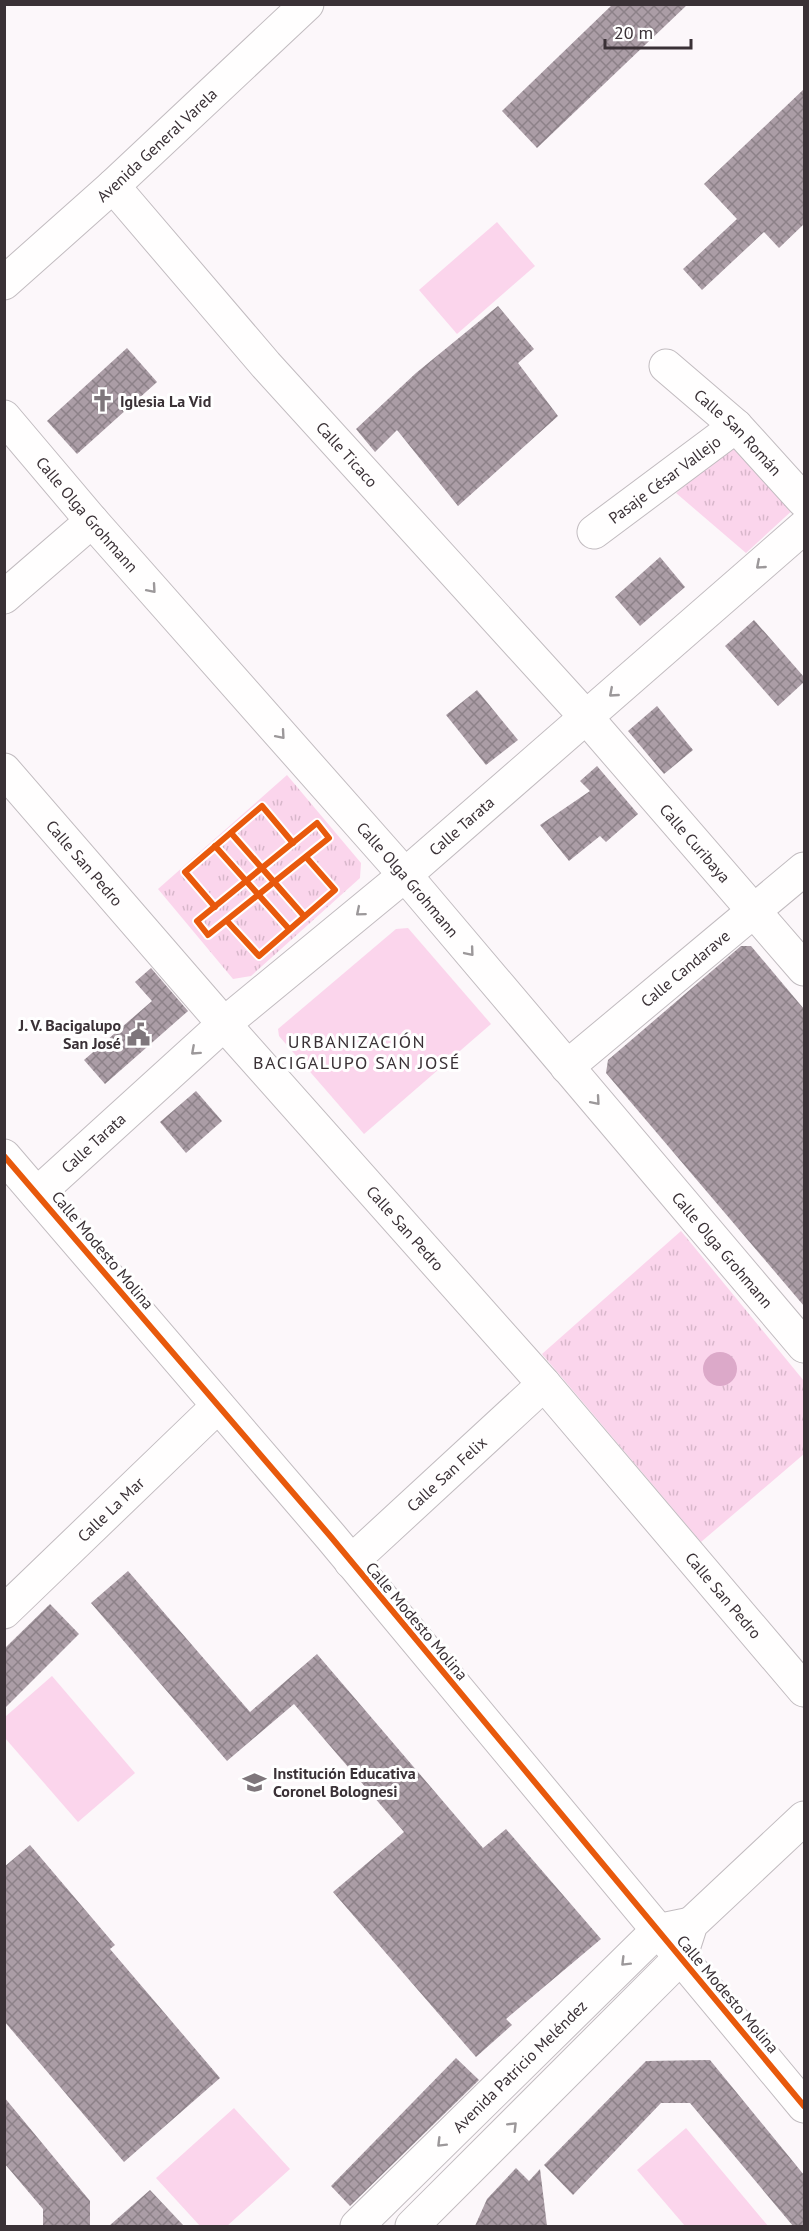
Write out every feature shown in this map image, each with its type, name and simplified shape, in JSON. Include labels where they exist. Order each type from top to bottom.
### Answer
[{"type":"street","name":"Avenida General Varela","points":[[4,283],[307,4]]},
{"type":"street","name":"Calle Ticaco","points":[[112,186],[266,365],[586,717]]},
{"type":"street","name":"Calle San Román","points":[[666,366],[736,426],[804,501]]},
{"type":"street","name":"Calle Olga Grohmann","points":[[4,417],[92,521],[405,875],[804,1346]]},
{"type":"street","name":"Pasaje César Vallejo","points":[[594,532],[736,426]]},
{"type":"street","points":[[4,597],[92,521]]},
{"type":"street","name":"Calle Tarata","points":[[37,1194],[224,1024],[405,875],[804,527]]},
{"type":"street","name":"Calle Curibaya","points":[[586,717],[804,969]]},
{"type":"street","name":"Calle San Pedro","points":[[4,770],[224,1024],[544,1384],[804,1689]]},
{"type":"street","name":"Calle Candarave","points":[[567,1066],[804,869]]},
{"type":"street","name":"Calle Modesto Molina","points":[[4,1156],[351,1562],[804,2106]]},
{"type":"street","name":"Calle San Felix","points":[[351,1562],[544,1384]]},
{"type":"street","name":"Calle La Mar","points":[[4,1612],[218,1406]]},
{"type":"street","points":[[387,2197],[413,2226],[680,1958],[691,1924],[804,1818]]},
{"type":"street","points":[[657,1931],[691,1924]]},
{"type":"street","name":"Avenida Patricio Meléndez","points":[[357,2226],[657,1931]]},
{"type":"green space","points":[[497,222],[535,266],[457,334],[419,290]]},
{"type":"green space","points":[[737,441],[796,507],[746,553],[676,493]]},
{"type":"green space","points":[[287,775],[361,863],[360,878],[251,976],[233,979],[158,889]]},
{"type":"green space","points":[[408,928],[491,1024],[364,1134],[279,1036],[278,1029],[396,929]]},
{"type":"green space","points":[[681,1231],[804,1381],[804,1454],[701,1542],[542,1354]]},
{"type":"green space","points":[[52,1676],[135,1773],[78,1822],[5,1738],[5,1717]]},
{"type":"green space","points":[[234,2108],[290,2169],[227,2226],[200,2226],[156,2178]]},
{"type":"green space","points":[[686,2128],[768,2226],[685,2226],[637,2170]]},
{"type":"shaded area","points":[[720,1352],[732,1357],[737,1369],[732,1381],[720,1386],[708,1381],[703,1369],[708,1357]]},
{"type":"building","points":[[613,4],[688,4],[537,148],[502,111]]},
{"type":"building","points":[[804,89],[804,224],[779,248],[764,232],[702,290],[683,269],[737,219],[704,184]]},
{"type":"building","points":[[498,306],[534,349],[518,363],[558,416],[458,506],[397,430],[375,452],[356,429],[416,373]]},
{"type":"building","name":"Iglesia La Vid","points":[[127,348],[157,382],[77,454],[47,421]]},
{"type":"building","points":[[660,557],[685,587],[640,626],[615,597]]},
{"type":"building","points":[[754,620],[804,677],[804,682],[778,706],[725,646]]},
{"type":"building","points":[[477,690],[518,740],[486,765],[446,715]]},
{"type":"building","points":[[657,706],[693,750],[664,774],[628,731]]},
{"type":"building","points":[[597,766],[638,814],[606,842],[600,836],[569,861],[540,825],[590,791],[580,781]]},
{"type":"building","points":[[741,946],[751,946],[804,1009],[804,1306],[606,1073],[608,1060]]},
{"type":"building","name":"J. V. Bacigalupo San José","points":[[151,968],[188,1011],[105,1084],[84,1060],[152,1001],[135,982]]},
{"type":"building","points":[[196,1091],[222,1121],[186,1153],[160,1122]]},
{"type":"building","points":[[128,1571],[250,1712],[317,1654],[483,1848],[506,1829],[601,1939],[506,2019],[512,2025],[476,2057],[333,1892],[404,1832],[294,1704],[227,1761],[91,1603]]},
{"type":"building","points":[[50,1604],[79,1634],[4,1709],[4,1649]]},
{"type":"building","points":[[30,1845],[115,1945],[110,1949],[220,2078],[124,2162],[4,2021],[4,1867]]},
{"type":"building","points":[[456,2058],[479,2080],[350,2206],[331,2186]]},
{"type":"building","points":[[710,2060],[804,2175],[804,2226],[793,2226],[690,2103],[661,2103],[573,2195],[544,2165],[646,2061]]},
{"type":"building","points":[[4,2097],[90,2201],[90,2226],[43,2226],[43,2209],[4,2163]]},
{"type":"building","points":[[516,2168],[529,2181],[540,2169],[547,2226],[475,2226],[487,2199]]},
{"type":"building","points":[[150,2190],[184,2226],[109,2226]]},
{"type":"cycle path","points":[[215,907],[185,872],[262,806],[293,843]]},
{"type":"cycle path","points":[[317,823],[329,838],[208,935],[197,921],[317,823]]},
{"type":"cycle path","points":[[231,833],[304,916]]},
{"type":"cycle path","points":[[215,846],[289,929]]},
{"type":"cycle path","points":[[227,921],[259,956],[335,890],[306,857]]},
{"type":"cycle path","points":[[4,1156],[331,1537],[804,2106]]},
{"type":"place","name":"Iglesia La Vid","points":[[102,401]]},
{"type":"place","name":"J. V. Bacigalupo San José","points":[[139,1034]]},
{"type":"place","name":"Institución Educativa Coronel Bolognesi","points":[[255,1782]]},
{"type":"district","name":"URBANIZACIÓN BACIGALUPO SAN JOSÉ","points":[[357,1052]]}]
